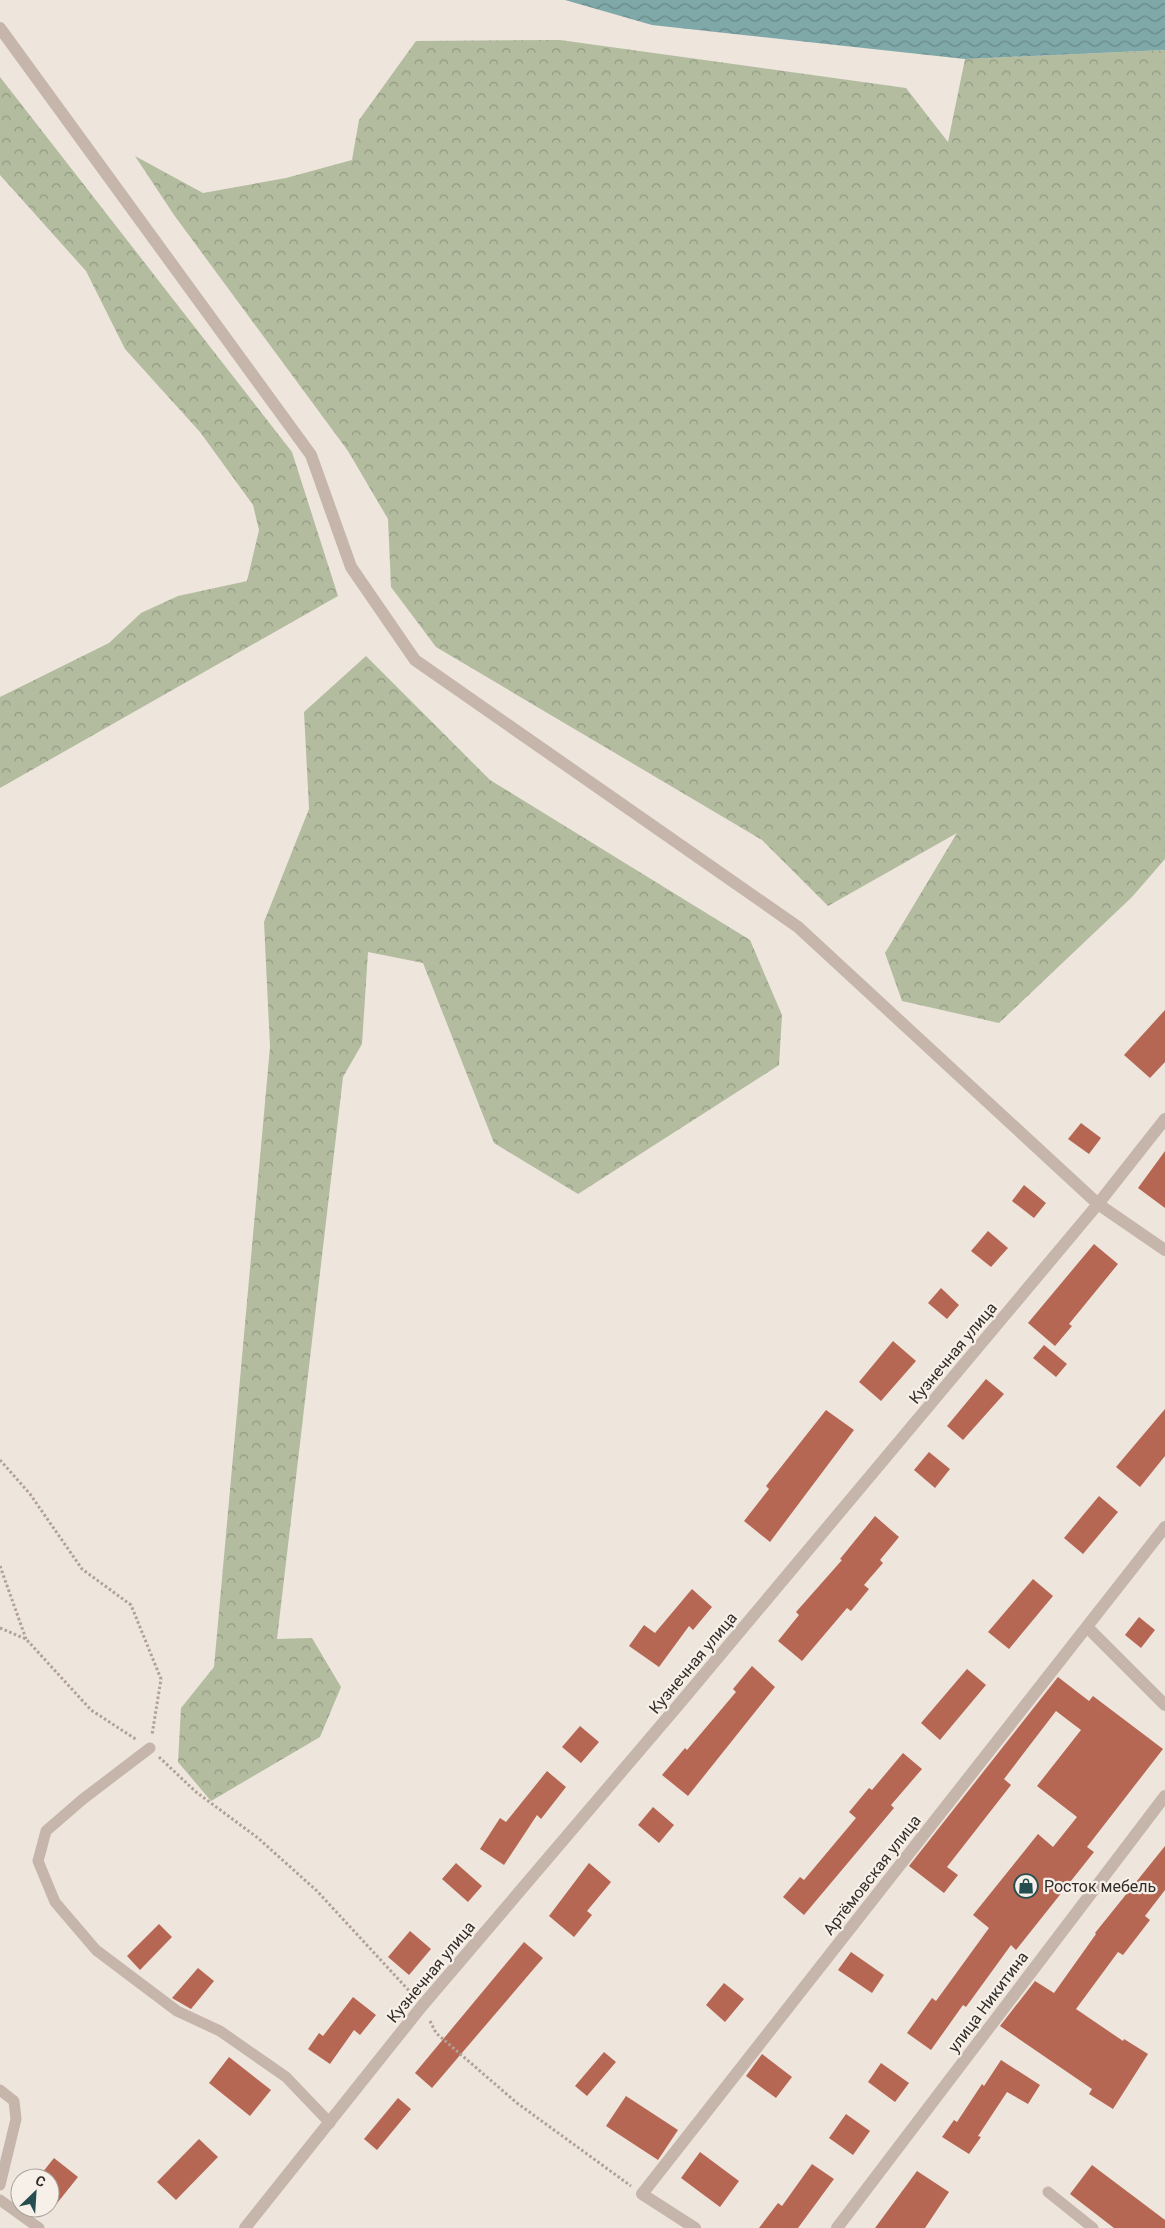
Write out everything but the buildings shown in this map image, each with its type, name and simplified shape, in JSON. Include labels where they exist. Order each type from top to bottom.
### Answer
[{"type":"street","points":[[0,28],[311,455],[351,567],[415,660],[798,926],[1098,1204],[1165,1250]]},
{"type":"street","name":"Кузнечная улица","points":[[245,2228],[422,2006],[693,1688],[1098,1204],[1165,1119]]},
{"type":"street","name":"Артёмовская улица","points":[[642,2194],[1165,1527]]},
{"type":"street","points":[[1086,1627],[1165,1705]]},
{"type":"street","name":"улица Никитина","points":[[837,2228],[1165,1796]]},
{"type":"street","points":[[642,2194],[695,2228]]},
{"type":"lane","points":[[150,1748],[83,1799],[46,1831],[38,1861],[55,1902],[96,1950],[177,2011],[220,2031],[286,2078],[330,2123]]},
{"type":"lane","points":[[0,2090],[14,2101],[16,2119],[0,2185]]},
{"type":"lane","points":[[1048,2192],[1093,2228]]},
{"type":"lane","points":[[0,2200],[40,2228]]},
{"type":"path","points":[[0,1460],[30,1494],[82,1570],[131,1605],[161,1679],[150,1748]]},
{"type":"path","points":[[0,1566],[26,1639],[91,1710],[150,1748],[196,1792],[258,1838],[317,1891],[422,2006],[436,2033],[517,2103],[642,2194]]},
{"type":"path","points":[[0,1628],[26,1639]]},
{"type":"green space","points":[[560,40],[906,88],[948,142],[965,59],[1165,50],[1165,859],[1132,897],[999,1023],[902,1001],[885,953],[957,833],[828,906],[762,840],[436,647],[391,587],[388,519],[348,451],[174,215],[135,156],[203,193],[286,178],[352,160],[359,120],[416,41]]},
{"type":"green space","points":[[0,77],[292,452],[338,596],[0,788],[0,697],[109,643],[141,613],[178,596],[247,581],[259,530],[253,505],[200,432],[125,349],[86,271],[0,175]]},
{"type":"green space","points":[[366,656],[490,780],[750,940],[782,1015],[779,1065],[578,1194],[494,1143],[423,963],[368,952],[362,1044],[343,1077],[277,1639],[312,1638],[341,1687],[320,1737],[211,1801],[178,1762],[181,1708],[214,1667],[270,1047],[264,922],[309,809],[304,712]]},
{"type":"water","points":[[565,0],[1165,0],[1165,50],[965,59],[652,25]]},
{"type":"place","name":"Росток мебель","points":[[1026,1886]]}]
